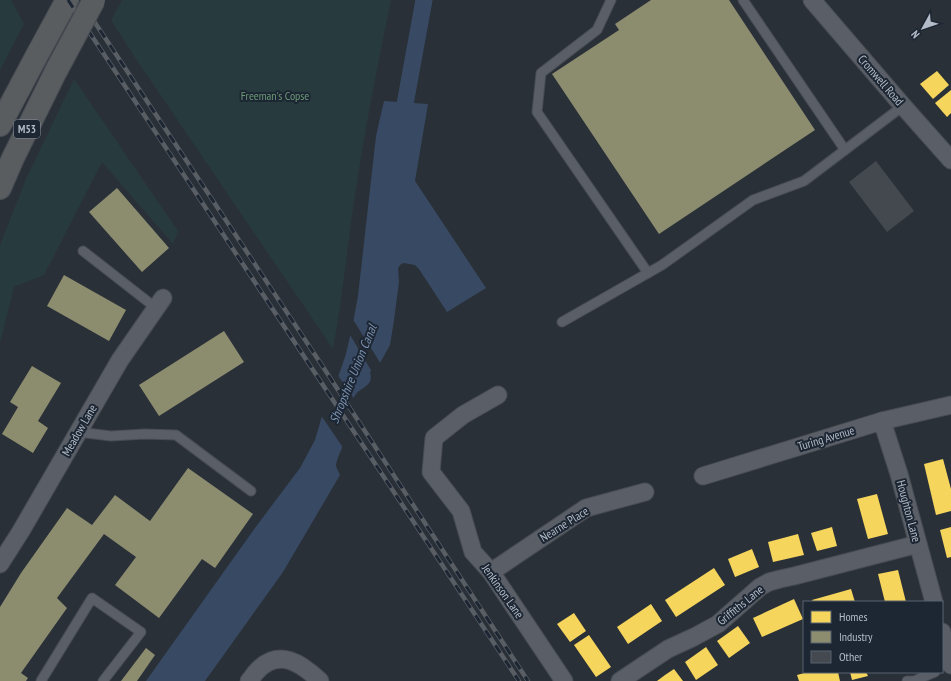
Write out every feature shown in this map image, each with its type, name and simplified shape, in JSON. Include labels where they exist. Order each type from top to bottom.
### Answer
[{"type":"highway","name":"M53","points":[[0,126],[67,0]]},
{"type":"highway","name":"M53","points":[[0,188],[13,158],[56,71],[94,0]]},
{"type":"street","name":"Cromwell Road","points":[[812,0],[951,160]]},
{"type":"street","name":"Meadow Lane","points":[[0,564],[21,531],[120,360],[160,303]]},
{"type":"street","name":"Jenkinson Lane","points":[[498,395],[463,415],[434,438],[431,472],[461,511],[473,552],[492,572],[564,681]]},
{"type":"street","name":"Turing Avenue","points":[[703,476],[882,421],[951,405]]},
{"type":"street","name":"Houghton Lane","points":[[882,421],[899,474],[934,601]]},
{"type":"street","name":"Nearne Place","points":[[492,572],[586,508],[645,492]]},
{"type":"street","name":"Griffiths Lane","points":[[620,681],[668,649],[718,624],[760,587],[769,582],[918,544]]},
{"type":"street","points":[[943,636],[951,666]]},
{"type":"street","points":[[249,681],[264,665],[279,658],[288,659],[298,664],[311,672],[320,681]]},
{"type":"lane","points":[[611,0],[597,30],[541,73],[537,112],[648,273]]},
{"type":"lane","points":[[743,0],[845,150]]},
{"type":"lane","points":[[562,322],[662,265],[753,200],[804,181],[903,106]]},
{"type":"lane","points":[[83,251],[160,303]]},
{"type":"lane","points":[[78,432],[111,436],[145,434],[176,435],[251,491]]},
{"type":"lane","points":[[41,681],[92,598],[141,632],[103,681]]},
{"type":"lane","points":[[907,681],[914,681],[933,673]]},
{"type":"green space","points":[[0,0],[11,0],[24,24],[0,70]]},
{"type":"green space","name":"Freeman's Copse","points":[[122,0],[391,0],[362,151],[333,349],[111,20]]},
{"type":"green space","points":[[74,79],[178,231],[173,244],[102,162],[44,275],[14,287],[0,343],[0,245],[26,179]]},
{"type":"water","points":[[384,101],[428,104],[415,181],[486,288],[447,312],[419,269],[415,265],[404,263],[401,264],[398,268],[399,282],[390,345],[380,363],[370,372],[371,377],[369,383],[356,394],[351,404],[342,448],[336,464],[340,475],[283,572],[205,681],[146,681],[255,528],[300,468],[315,440],[322,416],[346,354],[353,323],[358,296],[376,136]]},
{"type":"pier","points":[[352,318],[381,364],[372,372],[349,333]]},
{"type":"pier","points":[[337,374],[355,400],[344,449],[320,414]]},
{"type":"building: Homes","points":[[937,71],[949,85],[933,99],[920,84]]},
{"type":"building: Homes","points":[[951,90],[951,113],[947,117],[935,103]]},
{"type":"building: Homes","points":[[943,459],[951,489],[951,511],[936,515],[924,464]]},
{"type":"building: Homes","points":[[877,494],[888,534],[868,539],[857,499]]},
{"type":"building: Homes","points":[[832,527],[837,546],[817,551],[811,533]]},
{"type":"building: Homes","points":[[951,527],[951,557],[947,558],[940,530]]},
{"type":"building: Homes","points":[[798,534],[804,555],[773,562],[768,542]]},
{"type":"building: Homes","points":[[752,549],[759,567],[735,577],[728,559]]},
{"type":"building: Homes","points":[[714,568],[725,585],[676,617],[665,600]]},
{"type":"building: Homes","points":[[898,570],[906,601],[885,601],[878,574]]},
{"type":"building: Homes","points":[[851,589],[855,601],[812,601]]},
{"type":"building: Homes","points":[[794,599],[803,619],[762,637],[753,618]]},
{"type":"building: Homes","points":[[651,604],[662,621],[628,644],[617,627]]},
{"type":"building: Homes","points":[[574,613],[586,631],[570,642],[557,624]]},
{"type":"building: Homes","points":[[738,626],[750,643],[729,658],[717,641]]},
{"type":"building: Homes","points":[[589,635],[611,667],[596,677],[574,645]]},
{"type":"building: Homes","points":[[706,647],[718,665],[696,680],[685,662]]},
{"type":"building: Homes","points":[[674,669],[683,681],[657,681],[665,675]]},
{"type":"building: Homes","points":[[804,673],[838,673],[840,681],[799,681],[797,675]]},
{"type":"building: Homes","points":[[850,673],[866,673],[868,676],[852,680]]},
{"type":"building: Industry","points":[[651,0],[729,0],[815,130],[659,234],[552,74],[619,30],[615,24]]},
{"type":"building: Industry","points":[[117,188],[169,248],[142,272],[89,212]]},
{"type":"building: Industry","points":[[64,275],[126,310],[109,341],[47,306]]},
{"type":"building: Industry","points":[[224,331],[244,362],[159,416],[139,385]]},
{"type":"building: Industry","points":[[32,366],[61,383],[38,421],[48,428],[33,453],[2,434],[18,407],[10,402]]},
{"type":"building: Industry","points":[[188,468],[253,514],[215,568],[202,559],[159,618],[115,585],[136,557],[104,534],[57,598],[67,608],[21,673],[28,678],[26,681],[0,681],[0,607],[21,573],[67,508],[92,525],[115,495],[150,521]]},
{"type":"building: Industry","points":[[146,648],[155,655],[137,681],[121,681]]},
{"type":"building: Other","points":[[876,161],[914,211],[887,232],[849,182]]},
{"type":"waterway","name":"Shropshire Union Canal","points":[[401,126],[424,0]]},
{"type":"railway","points":[[68,0],[519,681]]},
{"type":"railway","points":[[80,0],[327,373],[528,681]]}]
